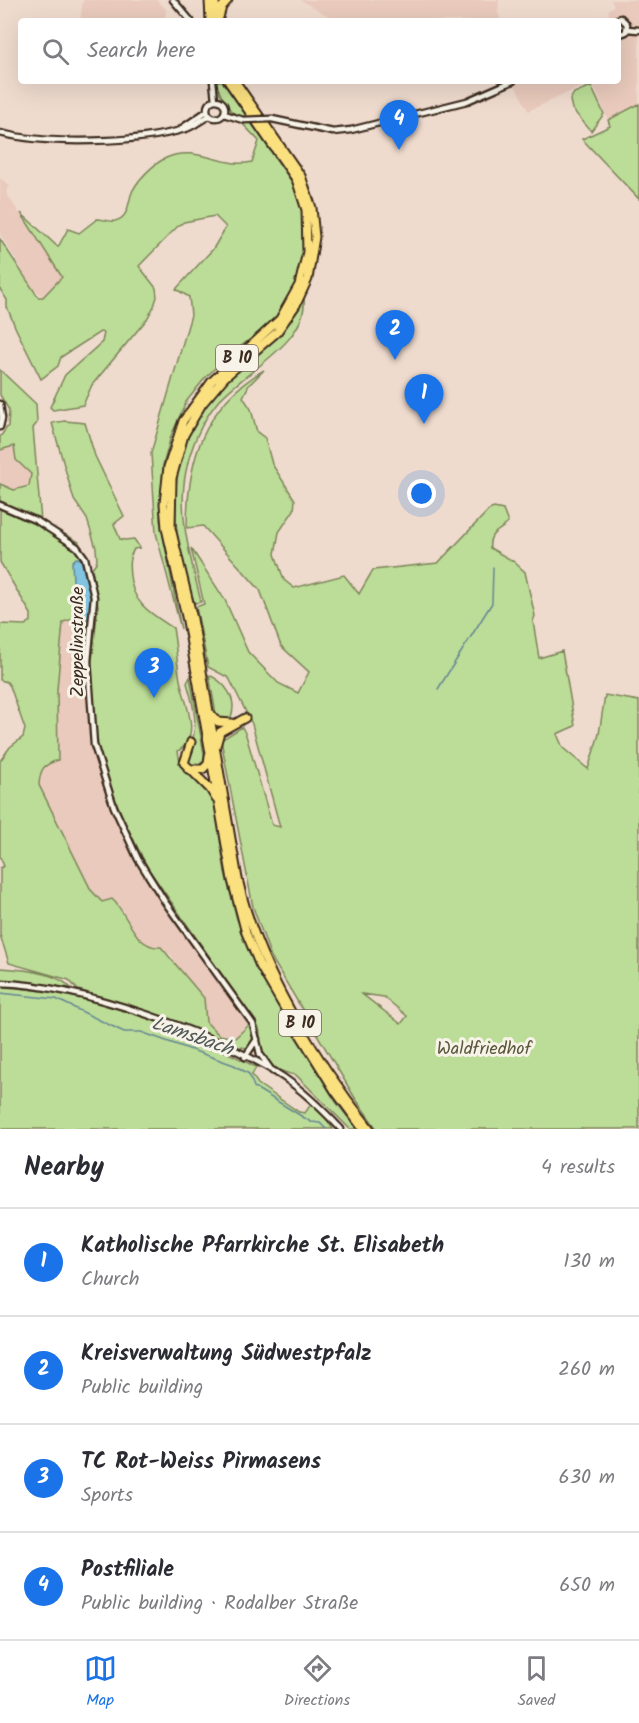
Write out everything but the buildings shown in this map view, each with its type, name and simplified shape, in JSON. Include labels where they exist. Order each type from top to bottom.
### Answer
[{"type":"highway","points":[[205,0],[212,18]]},
{"type":"highway","points":[[209,0],[213,18]]},
{"type":"highway","points":[[213,18],[215,0]]},
{"type":"highway","points":[[214,18],[228,0]]},
{"type":"highway","name":"B 10","points":[[196,656],[166,528],[165,491],[170,457],[183,421],[204,389],[229,364],[264,336],[285,312],[302,277],[309,237],[306,210],[296,179],[230,84]]},
{"type":"highway","name":"B 10","points":[[237,84],[301,176],[312,208],[314,244],[308,279],[291,313],[277,332],[210,393],[194,414],[176,457],[170,491],[171,528],[196,656],[220,813],[236,895],[254,952],[296,1028],[335,1091],[363,1129]]},
{"type":"highway","name":"B 10","points":[[200,680],[208,704],[240,886],[255,940],[271,975],[318,1054],[370,1129]]},
{"type":"highway","points":[[208,704],[218,722],[234,723]]},
{"type":"highway","points":[[216,753],[220,732],[245,718]]},
{"type":"highway","points":[[191,742],[184,759],[188,769],[210,789],[220,813]]},
{"type":"highway","points":[[188,769],[197,771],[205,767],[209,760],[209,747]]},
{"type":"main road","points":[[173,0],[188,18]]},
{"type":"main road","points":[[621,19],[623,19],[627,29]]},
{"type":"main road","points":[[621,33],[627,29],[639,30]]},
{"type":"main road","points":[[213,84],[215,100]]},
{"type":"main road","points":[[0,133],[89,141],[186,129],[210,117],[217,118],[224,114],[243,120],[272,119],[326,131],[345,131],[466,101],[506,84]]},
{"type":"main road","points":[[210,117],[207,105],[215,100]]},
{"type":"main road","points":[[215,100],[225,106],[224,114]]},
{"type":"main road","points":[[176,131],[207,111]]},
{"type":"main road","points":[[0,404],[0,427]]},
{"type":"main road","name":"Zeppelinstraße","points":[[0,505],[38,521],[77,547],[85,558],[94,597],[88,661],[93,735],[106,785],[138,859],[165,902],[253,1024],[257,1037]]},
{"type":"main road","points":[[0,983],[45,987],[108,1004],[179,1028],[272,1071],[307,1095],[341,1129]]},
{"type":"main road","points":[[257,1037],[257,1046],[272,1071]]},
{"type":"main road","points":[[248,1058],[257,1037]]},
{"type":"main road","points":[[248,1058],[257,1046]]},
{"type":"shaded area","points":[[83,0],[157,0],[166,9],[165,18],[80,18]]},
{"type":"shaded area","points":[[300,0],[499,0],[500,18],[332,18]]},
{"type":"shaded area","points":[[611,0],[639,0],[639,104],[608,120],[593,84],[621,84],[621,18],[608,18],[609,9],[614,6]]},
{"type":"shaded area","points":[[514,84],[588,84],[528,111]]},
{"type":"shaded area","points":[[0,178],[10,186],[6,193],[62,277],[43,297],[33,288],[0,234]]},
{"type":"shaded area","points":[[14,446],[16,460],[32,474],[29,485],[15,490],[0,484],[0,450]]},
{"type":"shaded area","points":[[73,619],[95,622],[91,669],[97,743],[123,819],[135,846],[176,912],[252,1019],[235,1038],[219,1035],[206,1022],[204,1014],[171,955],[142,942],[120,906],[102,902],[91,890],[39,785],[39,771],[46,764],[58,760],[57,690],[63,621]]},
{"type":"green space","points":[[217,84],[224,84],[294,185],[303,213],[304,251],[296,283],[273,322],[225,358],[205,378],[186,402],[171,436],[163,465],[160,520],[181,629],[156,533],[151,453],[191,315],[189,297],[176,289],[213,249],[226,227],[215,216],[184,222],[139,266],[156,288],[157,297],[147,319],[92,385],[83,405],[53,410],[50,407],[65,375],[102,342],[104,333],[100,332],[61,357],[58,366],[41,379],[16,329],[7,307],[7,300],[0,289],[0,239],[38,297],[43,297],[62,277],[21,213],[58,247],[68,229],[79,233],[97,219],[113,221],[123,217],[140,179],[166,158],[177,154],[188,154],[231,162],[252,162],[259,141],[227,106]]},
{"type":"green space","points":[[591,86],[604,114],[591,131],[572,109],[570,100],[574,93]]},
{"type":"green space","points":[[639,104],[639,199],[582,139],[610,126],[608,120]]},
{"type":"green space","points":[[304,298],[303,314],[296,330],[271,357],[227,392],[216,404],[201,427],[194,444],[186,471],[183,504],[186,537],[201,602],[195,603],[183,564],[176,516],[176,492],[185,446],[194,424],[223,384],[279,335],[297,312]]},
{"type":"green space","points":[[0,370],[36,404],[37,423],[33,428],[41,521],[0,503],[0,484],[14,490],[29,486],[31,474],[16,460],[14,446],[0,450],[0,437],[8,426],[9,410],[0,395]]},
{"type":"green space","name":"Waldfriedhof","points":[[264,370],[249,385],[243,397],[251,409],[257,432],[265,438],[272,464],[295,500],[294,510],[279,532],[275,554],[284,580],[294,588],[344,575],[359,594],[373,570],[438,563],[489,510],[494,508],[503,510],[508,523],[492,535],[490,548],[513,561],[525,572],[535,616],[533,621],[539,658],[562,651],[575,726],[557,734],[563,748],[588,769],[599,734],[605,695],[639,701],[639,1129],[377,1129],[355,1098],[271,957],[253,907],[221,740],[242,727],[272,825],[280,827],[252,724],[229,678],[208,667],[196,607],[204,604],[191,548],[225,600],[248,652],[278,683],[298,693],[309,672],[281,646],[260,590],[203,526],[187,528],[190,480],[203,437],[226,400],[243,384]],"holes":[[[362,994],[384,997],[407,1016],[401,1024]]]},
{"type":"green space","points":[[65,421],[85,423],[95,456],[124,516],[114,524],[120,539],[134,539],[140,548],[134,549],[129,562],[135,594],[144,607],[173,628],[180,680],[191,727],[185,745],[178,751],[180,763],[187,774],[192,775],[210,794],[215,807],[225,872],[237,919],[261,977],[336,1102],[357,1129],[350,1129],[296,1075],[279,1069],[264,1058],[260,1047],[259,1028],[149,870],[123,819],[101,762],[97,743],[91,669],[98,606],[92,568],[97,561],[96,548],[87,519],[74,500],[52,423]]},
{"type":"green space","points":[[0,507],[39,525],[41,521],[79,542],[91,594],[90,620],[73,619],[63,622],[57,690],[58,760],[43,768],[39,785],[91,890],[102,902],[112,899],[138,937],[144,942],[161,947],[204,998],[206,1022],[219,1035],[235,1038],[250,1024],[255,1039],[248,1048],[230,1046],[144,1010],[78,990],[69,980],[9,963],[0,935],[0,868],[4,866],[0,857],[0,761],[10,747],[23,737],[25,729],[10,686],[7,682],[0,680],[0,624],[25,625],[31,621],[31,614],[0,562]]},
{"type":"green space","points":[[209,675],[229,692],[233,710],[231,717],[225,720],[216,714]]},
{"type":"green space","points":[[190,677],[205,759],[201,762],[203,765],[193,768],[187,761],[195,722],[187,683]]},
{"type":"green space","points":[[0,968],[48,975],[57,978],[71,988],[0,980]]},
{"type":"green space","points":[[0,987],[67,995],[100,1003],[196,1038],[256,1067],[252,1075],[258,1084],[299,1112],[305,1113],[311,1104],[324,1115],[333,1129],[0,1129]]},
{"type":"water","points":[[76,558],[81,559],[90,595],[89,619],[75,618],[72,562]]},
{"type":"waterway","points":[[438,689],[492,603],[493,567]]},
{"type":"waterway","name":"Lamsbach","points":[[0,993],[56,999],[124,1032],[141,1032],[234,1065],[249,1074],[254,1087],[311,1122],[320,1123],[326,1129]]},
{"type":"place","name":"Postfiliale","points":[[399,150]]},
{"type":"place","name":"Kreisverwaltung Südwestpfalz","points":[[395,360]]},
{"type":"place","name":"Katholische Pfarrkirche St. Elisabeth","points":[[424,424]]},
{"type":"place","name":"TC Rot-Weiss Pirmasens","points":[[154,698]]}]
